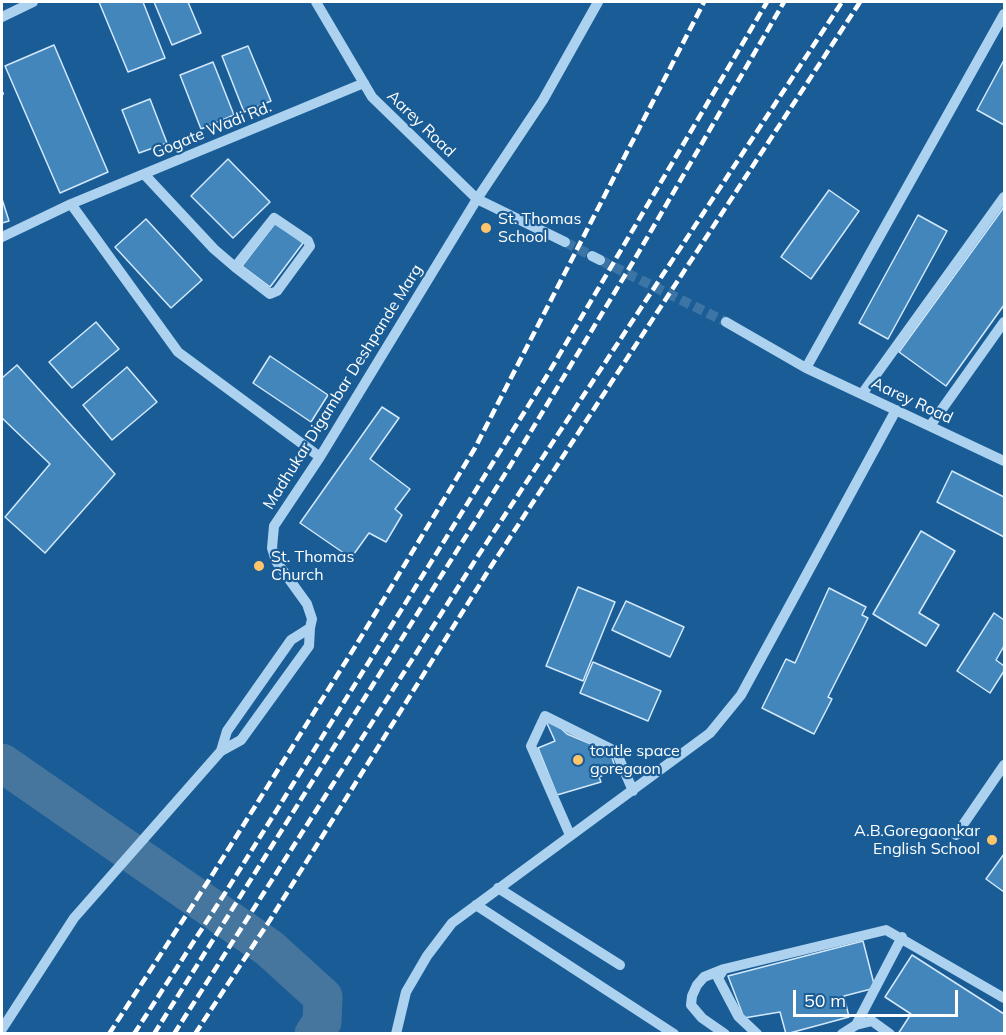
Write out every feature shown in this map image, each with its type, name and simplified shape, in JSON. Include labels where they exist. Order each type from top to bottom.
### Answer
[{"type":"street","points":[[2,17],[33,2]]},
{"type":"street","name":"Aarey Road","points":[[316,2],[372,98],[477,199],[565,242]]},
{"type":"street","name":"Madhukar Digambar Deshpande Marg","points":[[2,1029],[74,918],[221,751],[241,740],[309,646],[312,619],[307,604],[276,561],[272,536],[274,526],[320,457],[477,199],[543,100],[598,2]]},
{"type":"street","points":[[806,368],[1005,14]]},
{"type":"street","name":"Gogate Wadi Rd.","points":[[2,237],[71,204],[364,83]]},
{"type":"street","points":[[144,174],[214,249],[235,267],[270,294],[274,294],[310,246],[308,241],[274,218],[235,267]]},
{"type":"street","points":[[861,394],[1005,197]]},
{"type":"street","points":[[71,204],[178,352],[320,457]]},
{"type":"street","name":"Aarey Road","points":[[726,322],[806,368],[1005,460]]},
{"type":"street","points":[[930,426],[1005,322]]},
{"type":"street","points":[[396,1034],[406,992],[427,957],[452,923],[710,733],[741,695],[896,410]]},
{"type":"street","name":"Madhukar Digambar Deshpande Marg","points":[[221,751],[227,731],[291,640],[310,628]]},
{"type":"street","points":[[570,835],[531,746],[545,716],[613,750],[633,790]]},
{"type":"street","points":[[956,835],[1005,765]]},
{"type":"street","points":[[498,888],[620,965]]},
{"type":"street","points":[[476,905],[674,1034]]},
{"type":"street","points":[[725,1034],[702,1018],[691,1005],[692,996],[704,977],[724,969],[886,930],[902,937],[1005,998]]},
{"type":"street","points":[[856,1025],[902,937]]},
{"type":"street","points":[[724,969],[718,978],[738,1016],[757,1034]]},
{"type":"street","points":[[842,1034],[856,1025],[872,1021],[890,1034]]},
{"type":"path","points":[[2,92],[2,98]]},
{"type":"building","points":[[99,2],[143,2],[165,58],[128,72]]},
{"type":"building","points":[[154,2],[188,2],[201,33],[172,45]]},
{"type":"building","points":[[54,45],[108,172],[60,193],[5,66]]},
{"type":"building","points":[[248,46],[271,101],[244,112],[222,56]]},
{"type":"building","points":[[1004,60],[1004,125],[977,110]]},
{"type":"building","points":[[213,62],[234,115],[201,129],[180,75]]},
{"type":"building","points":[[150,99],[167,143],[139,153],[122,110]]},
{"type":"building","points":[[228,159],[270,202],[233,238],[191,196]]},
{"type":"building","points":[[829,190],[859,211],[811,279],[781,257]]},
{"type":"building","points":[[2,199],[9,221],[2,223]]},
{"type":"building","points":[[1004,207],[1004,305],[946,386],[899,352]]},
{"type":"building","points":[[918,215],[947,231],[888,339],[859,323]]},
{"type":"building","points":[[146,219],[202,280],[171,308],[115,247]]},
{"type":"building","points":[[276,222],[303,243],[270,287],[242,266]]},
{"type":"building","points":[[96,322],[119,349],[72,388],[49,362]]},
{"type":"building","points":[[270,356],[328,395],[311,422],[253,383]]},
{"type":"building","points":[[17,365],[115,474],[45,553],[5,517],[50,464],[2,418],[2,378]]},
{"type":"building","points":[[127,367],[157,402],[112,440],[83,405]]},
{"type":"building","points":[[382,407],[399,418],[370,459],[410,489],[395,509],[402,515],[386,542],[369,533],[351,558],[300,523]]},
{"type":"building","points":[[952,471],[1004,497],[1004,537],[937,502]]},
{"type":"building","points":[[921,531],[955,551],[919,613],[939,625],[926,646],[873,614]]},
{"type":"building","points":[[578,587],[615,602],[583,681],[546,666]]},
{"type":"building","points":[[829,588],[866,607],[862,615],[868,618],[828,697],[832,699],[814,734],[762,708],[786,659],[795,663]]},
{"type":"building","points":[[626,601],[684,627],[670,657],[612,630]]},
{"type":"building","points":[[994,613],[1004,620],[1004,646],[996,660],[1004,666],[1004,671],[990,693],[957,671]]},
{"type":"building","points":[[593,662],[661,691],[648,721],[580,693]]},
{"type":"building","name":"toutle space goregaon","points":[[546,721],[553,721],[567,734],[610,752],[616,769],[599,777],[601,782],[557,795],[538,748],[555,741]]},
{"type":"building","points":[[1004,854],[1004,892],[986,879]]},
{"type":"building","points":[[863,941],[875,988],[844,996],[849,1017],[786,1034],[780,1012],[744,1018],[728,976]]},
{"type":"building","points":[[912,955],[1004,1014],[1004,1034],[898,1034],[911,1014],[885,997]]},
{"type":"waterway","points":[[2,763],[269,948],[323,997],[322,1022],[314,1034]]},
{"type":"tunnel","points":[[565,242],[592,256]]},
{"type":"tunnel","points":[[600,260],[726,322]]},
{"type":"railway","points":[[109,1034],[209,880],[358,642],[475,448],[704,2]]},
{"type":"railway","points":[[134,1034],[227,890],[548,374],[767,2]]},
{"type":"railway","points":[[154,1034],[510,466],[633,262],[784,2]]},
{"type":"railway","points":[[174,1034],[476,559],[842,2]]},
{"type":"railway","points":[[195,1034],[270,920],[490,568],[860,2]]},
{"type":"place","name":"St. Thomas School","points":[[486,228]]},
{"type":"place","name":"St. Thomas Church","points":[[259,566]]},
{"type":"place","name":"toutle space goregaon","points":[[578,760]]},
{"type":"place","name":"A.B.Goregaonkar English School","points":[[992,840]]}]
